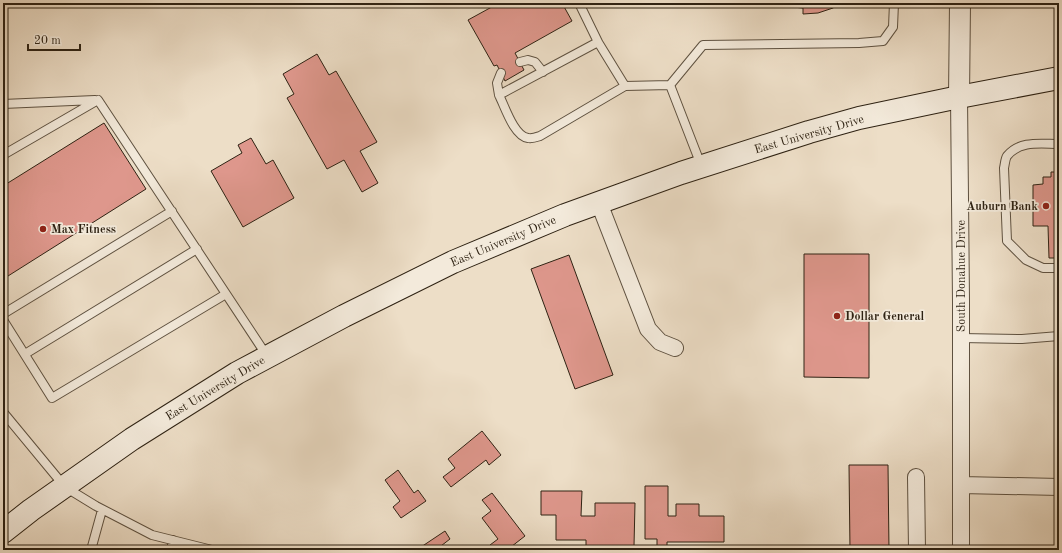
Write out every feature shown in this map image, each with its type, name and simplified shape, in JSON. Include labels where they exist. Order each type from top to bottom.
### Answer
[{"type":"main road","name":"East University Drive","points":[[3,532],[31,510],[138,435],[237,374],[344,316],[453,262],[565,214],[701,166],[802,134],[859,118],[1059,78]]},
{"type":"street","name":"South Donahue Drive","points":[[960,3],[961,550]]},
{"type":"street","points":[[599,203],[648,329],[660,342],[675,348]]},
{"type":"street","points":[[916,477],[917,550]]},
{"type":"street","points":[[961,486],[1059,487]]},
{"type":"lane","points":[[579,3],[598,42],[625,86]]},
{"type":"lane","points":[[501,73],[497,83],[499,95],[517,132],[530,139],[540,136],[625,86],[670,85],[703,45],[859,43],[882,41],[893,27],[894,3]]},
{"type":"lane","points":[[499,95],[598,42]]},
{"type":"lane","points":[[520,62],[528,60],[535,62],[543,72]]},
{"type":"lane","points":[[670,85],[701,166]]},
{"type":"lane","points":[[3,104],[98,100]]},
{"type":"lane","points":[[3,155],[98,100]]},
{"type":"lane","points":[[98,100],[268,357]]},
{"type":"lane","points":[[1059,144],[1027,144],[1016,148],[1006,157],[1004,168],[1006,242],[1026,260],[1043,268],[1059,268]]},
{"type":"lane","points":[[3,314],[172,211]]},
{"type":"lane","points":[[24,354],[197,249]]},
{"type":"lane","points":[[3,320],[52,398],[226,294]]},
{"type":"lane","points":[[961,338],[1022,339],[1059,336]]},
{"type":"lane","points":[[3,412],[65,487],[102,510],[152,535],[212,550]]},
{"type":"lane","points":[[91,550],[102,510]]},
{"type":"lane","points":[[171,550],[173,540]]},
{"type":"building","points":[[499,3],[562,3],[572,21],[515,53],[524,70],[505,81],[497,65],[494,66],[468,20]]},
{"type":"building","points":[[776,3],[840,3],[833,8],[818,13],[803,14],[803,8],[782,6]]},
{"type":"building","points":[[317,54],[329,75],[336,71],[377,142],[360,151],[378,183],[362,192],[344,160],[327,169],[287,98],[294,94],[283,74]]},
{"type":"building","name":"Max Fitness","points":[[104,123],[146,189],[8,276],[3,269],[3,186]]},
{"type":"building","points":[[251,138],[266,164],[273,160],[294,198],[243,227],[211,171],[242,153],[238,145]]},
{"type":"building","name":"Auburn Bank","points":[[1051,172],[1059,172],[1059,258],[1049,258],[1048,226],[1033,226],[1033,185],[1043,184],[1043,177],[1051,177]]},
{"type":"building","name":"Dollar General","points":[[804,254],[869,254],[869,378],[804,377]]},
{"type":"building","points":[[569,255],[613,375],[575,389],[531,269]]},
{"type":"building","points":[[482,431],[501,455],[489,465],[486,460],[451,487],[443,477],[455,468],[448,459]]},
{"type":"building","points":[[849,465],[888,465],[889,550],[850,550]]},
{"type":"building","points":[[398,470],[414,493],[418,490],[426,501],[401,518],[393,507],[400,501],[385,480]]},
{"type":"building","points":[[645,486],[668,486],[668,516],[676,516],[676,504],[699,504],[699,516],[724,516],[724,542],[667,542],[667,550],[657,550],[657,539],[645,539]]},
{"type":"building","points":[[541,491],[582,491],[581,516],[595,516],[595,503],[635,503],[634,546],[586,546],[586,540],[556,540],[556,515],[541,515]]},
{"type":"building","points":[[492,493],[525,536],[507,550],[495,550],[490,545],[498,539],[482,518],[491,511],[482,500]]},
{"type":"building","points":[[445,531],[450,539],[437,549],[438,550],[423,550],[421,547]]},
{"type":"place","name":"Auburn Bank","points":[[1046,206]]},
{"type":"place","name":"Max Fitness","points":[[43,229]]},
{"type":"place","name":"Dollar General","points":[[837,316]]}]
